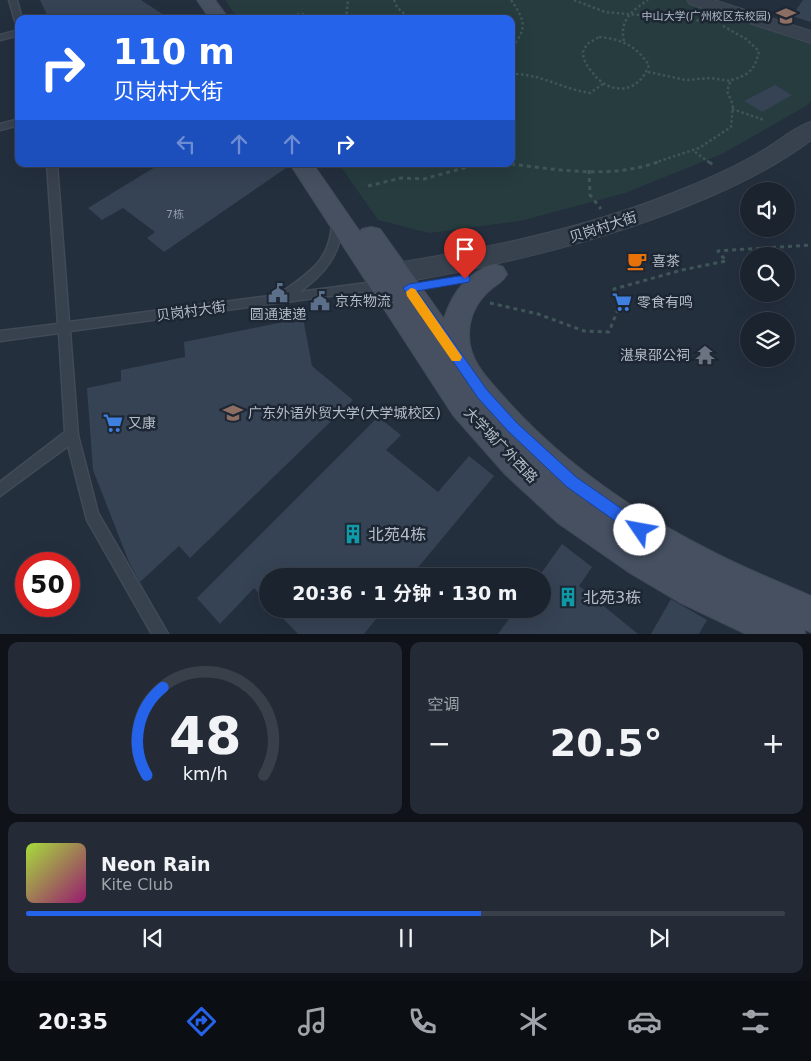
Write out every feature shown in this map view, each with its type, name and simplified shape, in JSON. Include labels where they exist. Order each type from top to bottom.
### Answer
[{"type":"main road","points":[[190,0],[200,15]]},
{"type":"main road","points":[[206,0],[217,15]]},
{"type":"main road","name":"大学城广外西路","points":[[303,167],[334,213],[396,282],[483,394],[512,427],[572,482],[652,538],[699,564],[811,614]]},
{"type":"main road","name":"大学城广外西路","points":[[323,167],[396,282],[464,406],[516,463],[556,500],[615,544],[692,589],[787,634]]},
{"type":"main road","points":[[460,364],[455,337],[462,306],[480,282],[494,274]]},
{"type":"street","points":[[696,0],[811,37]]},
{"type":"street","name":"贝岗村大街","points":[[396,282],[528,249],[621,222],[678,201],[726,180],[780,150],[811,129]]},
{"type":"street","name":"贝岗村大街","points":[[396,282],[494,274],[549,262],[595,248],[682,217],[755,184],[811,150]]},
{"type":"lane","points":[[13,0],[17,15]]},
{"type":"lane","points":[[0,38],[15,33]]},
{"type":"lane","points":[[0,126],[15,123]]},
{"type":"lane","points":[[52,167],[72,435],[92,514],[161,634]]},
{"type":"lane","points":[[272,300],[298,287],[323,265],[330,254],[336,237],[337,222],[334,213]]},
{"type":"lane","name":"贝岗村大街","points":[[0,336],[64,329],[396,282]]},
{"type":"lane","points":[[0,490],[72,435]]},
{"type":"path","points":[[346,15],[348,0]]},
{"type":"path","points":[[394,0],[397,7],[406,15]]},
{"type":"path","points":[[511,0],[523,19],[525,30],[515,44]]},
{"type":"path","points":[[574,0],[595,10],[626,15],[676,16],[711,22]]},
{"type":"path","points":[[624,41],[621,32],[626,15],[648,0]]},
{"type":"path","points":[[283,15],[309,15]]},
{"type":"path","points":[[647,72],[686,80],[710,78],[731,81],[750,74],[756,65],[759,51],[746,39],[720,25]]},
{"type":"path","points":[[600,37],[613,37],[624,41],[638,49],[649,65],[647,72],[644,79],[630,87],[619,89],[603,84],[583,60],[584,47],[590,41],[600,37]]},
{"type":"path","points":[[515,74],[524,73],[541,77],[568,89],[590,93],[603,84]]},
{"type":"path","points":[[515,164],[576,171],[608,172],[631,170],[695,152],[715,140],[731,127],[732,109],[726,91],[731,81]]},
{"type":"path","points":[[732,109],[764,120]]},
{"type":"path","points":[[695,152],[713,165]]},
{"type":"path","points":[[368,186],[401,178],[424,179],[467,167]]},
{"type":"path","points":[[588,170],[590,195],[606,215]]},
{"type":"path","points":[[490,303],[538,314],[584,331],[609,332],[620,304],[614,289],[682,270],[726,261],[718,251],[811,245]]},
{"type":"green space","points":[[225,0],[689,0],[811,40],[811,101],[806,106],[722,154],[625,193],[520,221],[429,233],[378,220],[341,167],[515,167],[515,15],[235,15]]},
{"type":"building","points":[[40,0],[141,0],[164,15],[47,15]]},
{"type":"building","points":[[803,0],[811,0],[811,22],[792,16]]},
{"type":"building","points":[[775,85],[792,95],[762,112],[744,101]]},
{"type":"building","points":[[155,167],[288,167],[164,252],[147,238],[155,232],[123,208],[102,220],[88,208]]},
{"type":"building","points":[[303,318],[312,366],[353,400],[190,558],[179,546],[140,582],[129,562],[93,470],[87,388],[121,381],[121,370],[185,357],[184,342]]},
{"type":"building","name":"北苑4栋","points":[[378,417],[401,435],[386,450],[438,492],[469,456],[494,476],[418,568],[259,568],[259,593],[254,588],[220,624],[197,598]]},
{"type":"building","name":"北苑3栋","points":[[562,544],[592,567],[579,586],[638,634],[498,634],[510,618],[551,618],[551,568],[545,568]]},
{"type":"building","name":"北苑3栋","points":[[671,599],[707,620],[699,634],[651,634]]},
{"type":"building","points":[[283,618],[377,618],[364,634],[298,634]]},
{"type":"slow traffic","points":[[411,292],[456,357]]},
{"type":"place","name":"中山大学(广州校区东校园)","points":[[786,16]]},
{"type":"place","name":"喜茶","points":[[637,261]]},
{"type":"place","name":"圆通速递","points":[[278,293]]},
{"type":"place","name":"京东物流","points":[[320,301]]},
{"type":"place","name":"零食有鸣","points":[[622,302]]},
{"type":"place","name":"湛泉邵公祠","points":[[705,355]]},
{"type":"place","name":"广东外语外贸大学(大学城校区)","points":[[233,413]]},
{"type":"place","name":"又康","points":[[113,423]]},
{"type":"place","name":"北苑4栋","points":[[353,534]]},
{"type":"place","name":"北苑3栋","points":[[568,597]]},
{"type":"route","points":[[465,279],[409,288],[483,394],[512,427],[572,482],[627,523],[640,530]]}]
